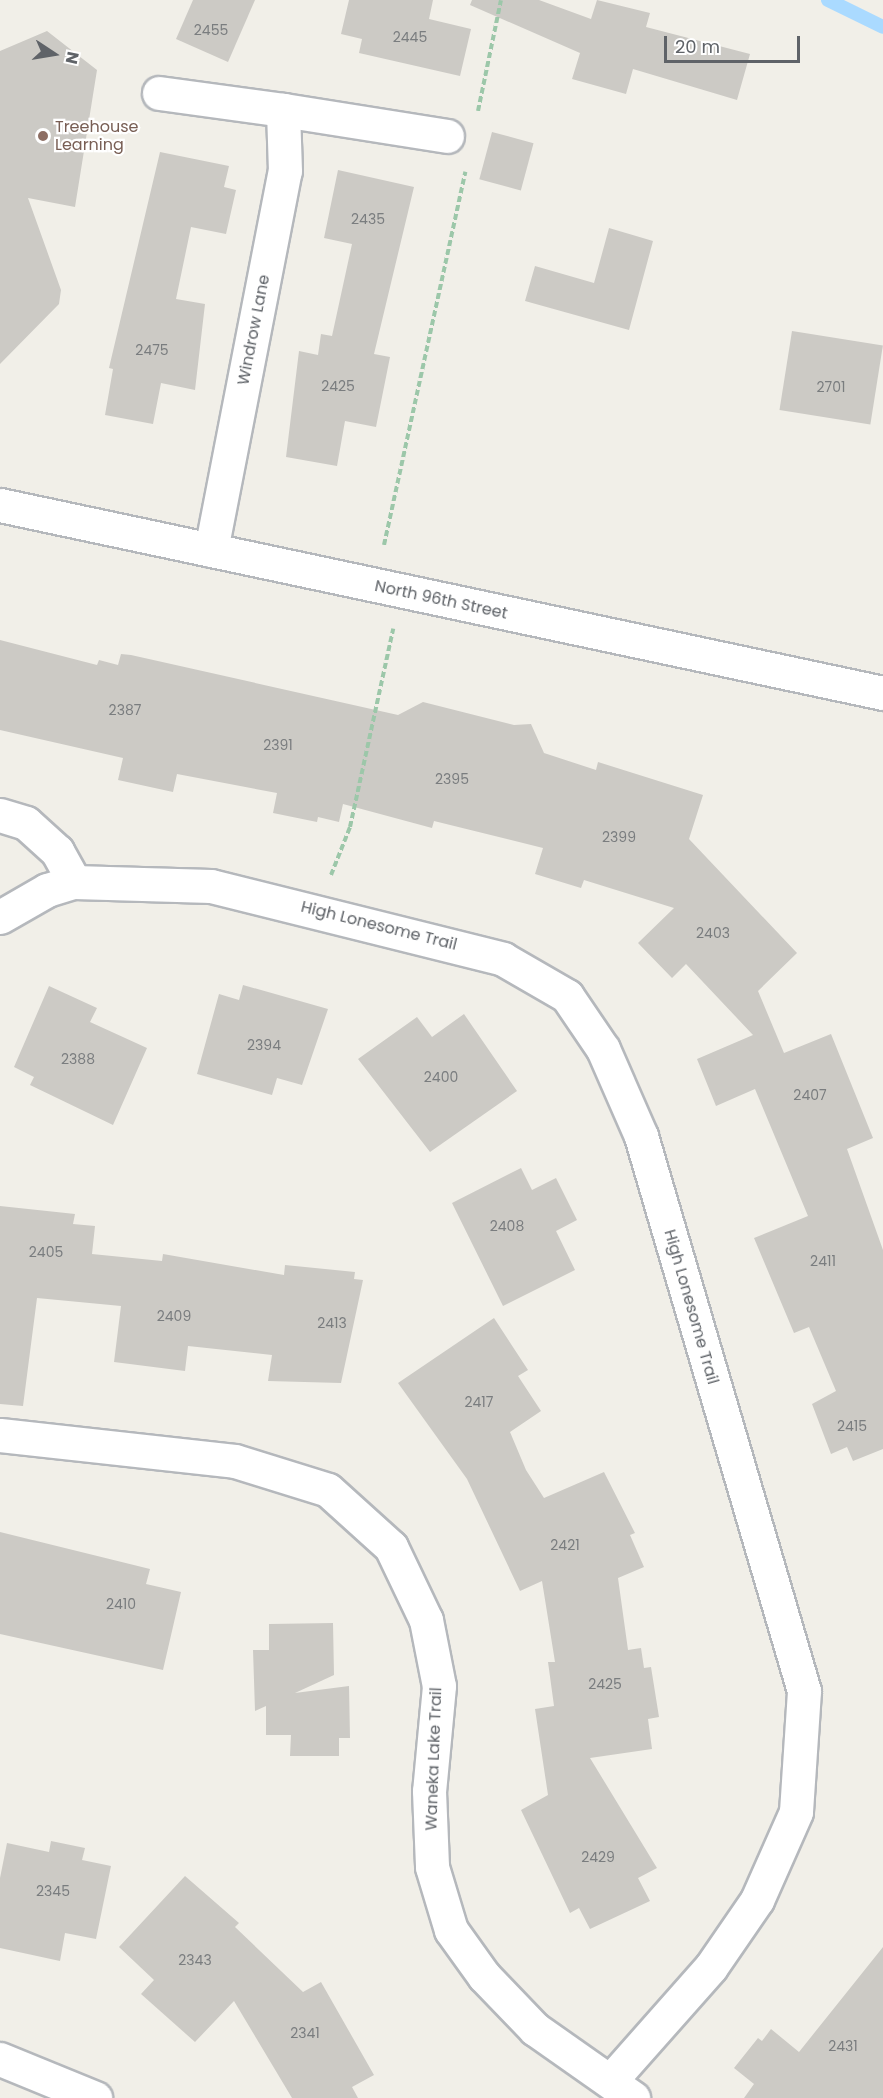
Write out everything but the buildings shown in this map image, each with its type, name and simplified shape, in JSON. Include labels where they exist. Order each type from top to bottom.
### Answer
[{"type":"street","points":[[159,93],[447,136]]},
{"type":"street","name":"Windrow Lane","points":[[211,550],[285,171],[283,110]]},
{"type":"street","name":"North 96th Street","points":[[0,505],[883,693]]},
{"type":"street","points":[[0,815],[26,824],[57,851],[74,882]]},
{"type":"street","name":"High Lonesome Trail","points":[[0,917],[47,890],[74,882],[211,886],[503,959],[567,996],[603,1049],[641,1136],[804,1691],[796,1812],[757,1900],[622,2089]]},
{"type":"street","name":"Waneka Lake Trail","points":[[0,1435],[235,1461],[328,1491],[391,1547],[426,1620],[439,1686],[429,1791],[432,1867],[452,1930],[484,1976],[535,2029],[622,2089]]},
{"type":"street","points":[[0,2059],[94,2098]]},
{"type":"path","points":[[477,117],[501,0]]},
{"type":"path","points":[[383,550],[467,162]]},
{"type":"path","points":[[331,878],[350,827],[394,621]]},
{"type":"waterway","points":[[828,0],[883,27]]},
{"type":"place","name":"Treehouse Learning","points":[[43,136]]}]
